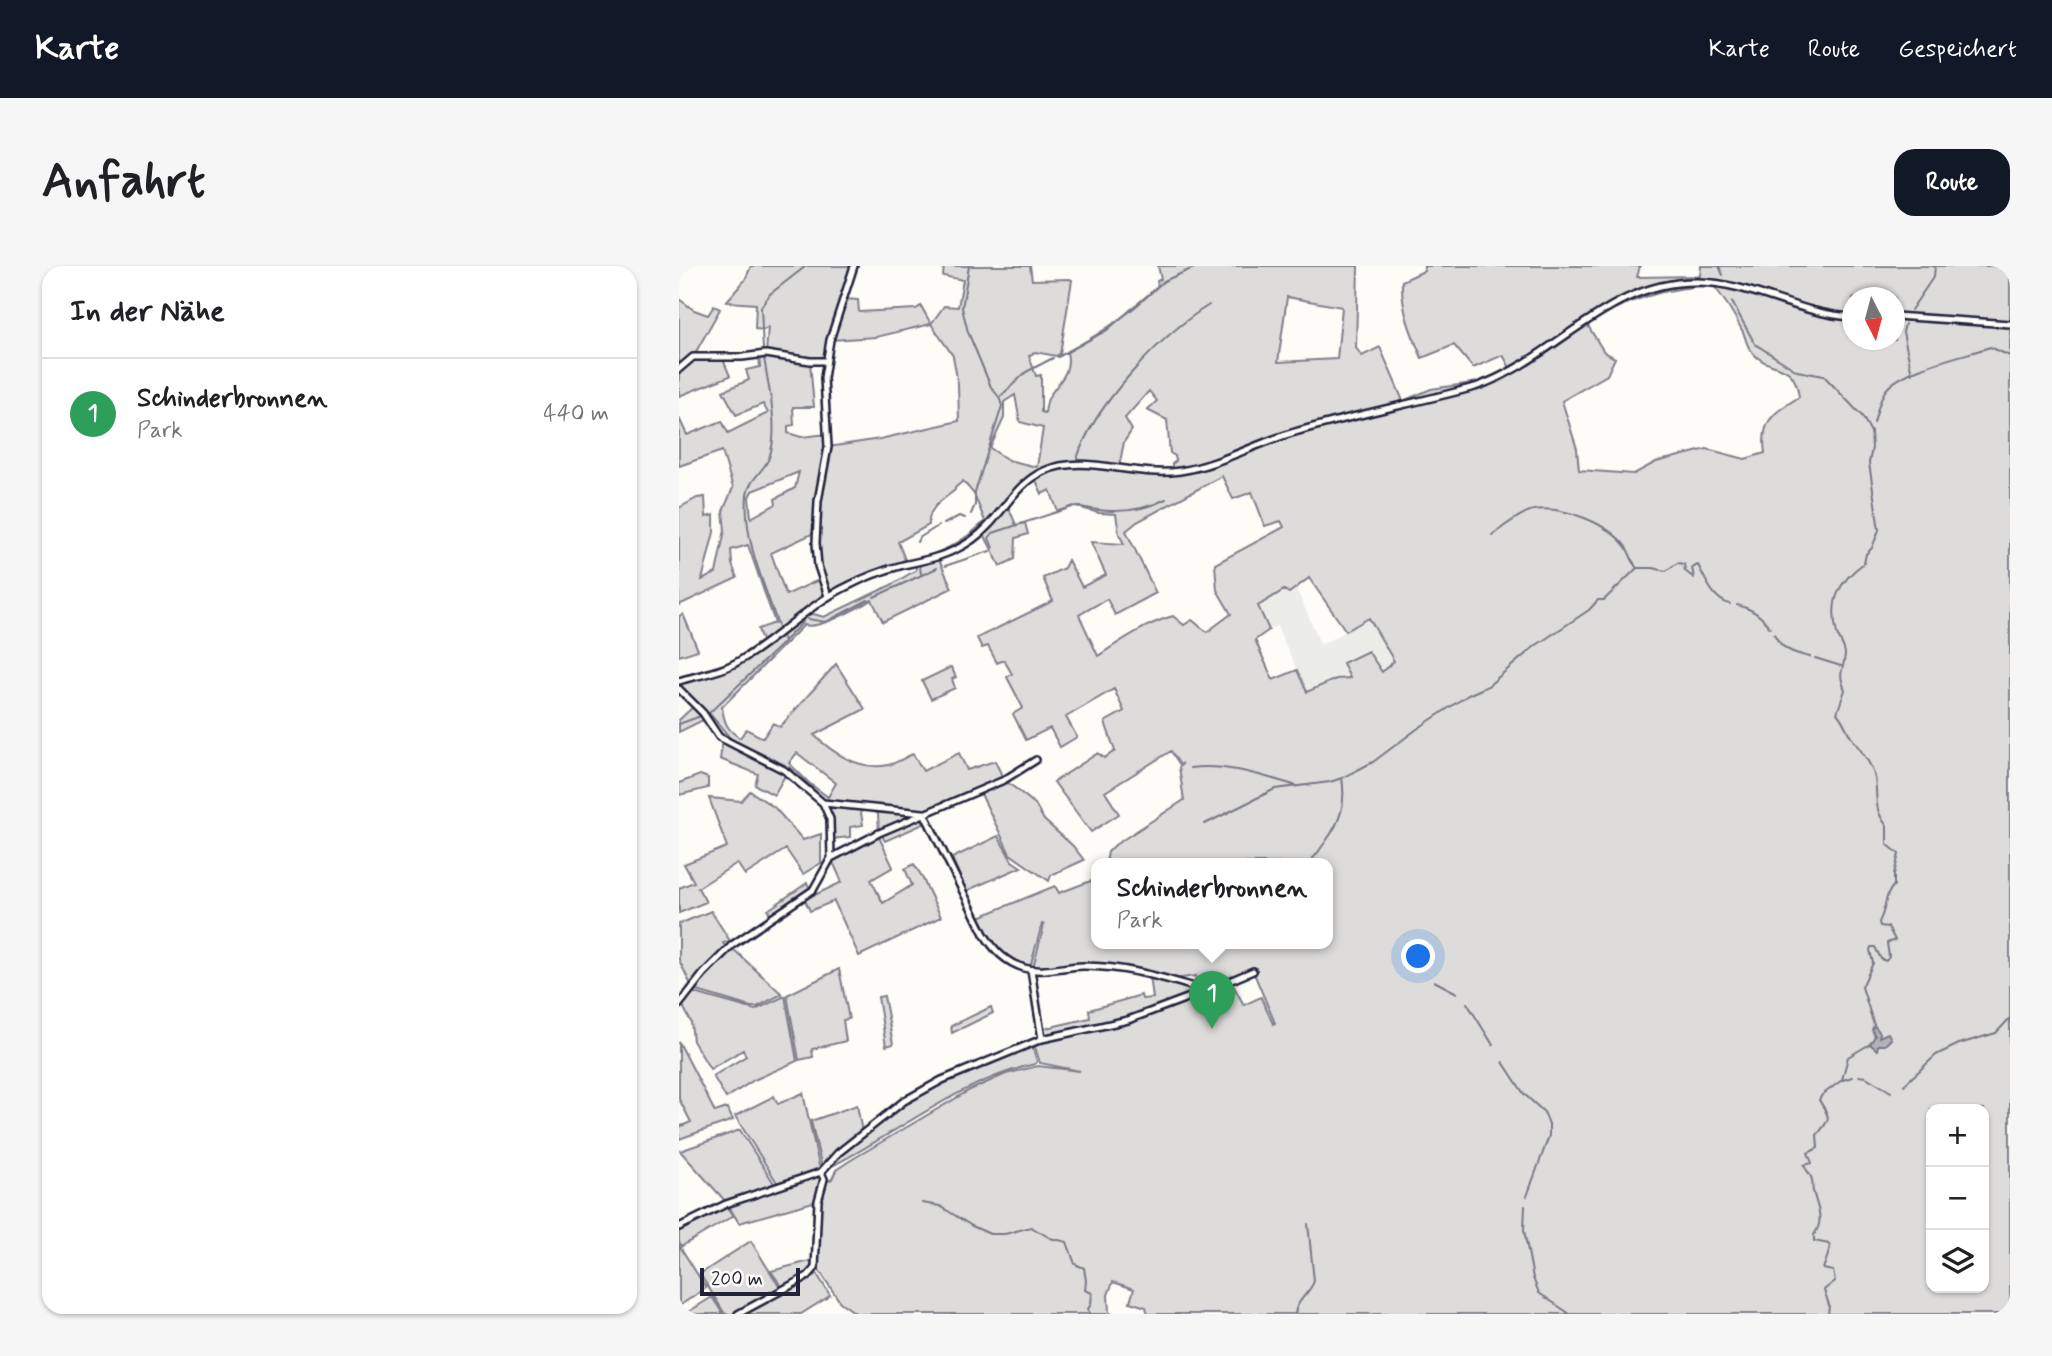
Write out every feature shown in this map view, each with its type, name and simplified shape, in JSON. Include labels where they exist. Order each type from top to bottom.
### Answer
[{"type":"street","points":[[828,596],[818,566],[815,543],[818,500],[828,447],[824,394],[825,361],[854,266]]},
{"type":"street","points":[[679,681],[721,669],[741,660],[828,596],[886,570],[937,557],[974,539],[1025,483],[1045,470],[1076,464],[1147,473],[1181,471],[1216,462],[1296,432],[1475,387],[1514,372],[1616,301],[1660,286],[1714,283],[1745,289],[1803,310],[1842,315]]},
{"type":"street","points":[[1905,317],[2010,324]]},
{"type":"street","points":[[679,369],[693,357],[766,354],[810,362],[825,361]]},
{"type":"street","points":[[679,689],[705,716],[719,737],[785,770],[824,803],[830,819],[831,858],[813,890],[733,945],[704,973],[680,1003]]},
{"type":"street","points":[[831,858],[924,813],[1004,779],[1036,760]]},
{"type":"street","points":[[824,803],[924,813]]},
{"type":"street","points":[[924,813],[994,949],[1004,959],[1031,970],[1081,966],[1134,971],[1194,987],[1193,996]]},
{"type":"street","points":[[1031,970],[1042,1039]]},
{"type":"street","points":[[679,1227],[726,1204],[821,1171],[838,1153],[921,1091],[1042,1039],[1128,1020],[1253,971]]},
{"type":"street","points":[[679,992],[690,991]]},
{"type":"street","points":[[738,1314],[808,1276],[815,1269],[818,1201],[824,1179],[821,1171]]},
{"type":"shaded area","points":[[751,266],[854,266],[844,299],[858,300],[859,312],[916,309],[921,306],[931,324],[944,306],[958,307],[963,280],[943,276],[944,266],[1030,266],[1032,280],[1070,279],[1072,280],[1060,354],[1056,356],[1035,352],[1029,356],[1036,376],[1041,375],[1041,412],[1045,413],[1048,399],[1066,372],[1067,352],[1115,322],[1158,286],[1157,281],[1161,279],[1158,266],[1358,266],[1356,348],[1362,356],[1380,347],[1403,401],[1431,389],[1479,382],[1510,368],[1503,355],[1473,368],[1454,345],[1422,358],[1405,311],[1402,281],[1424,271],[1424,266],[1640,266],[1637,277],[1700,276],[1701,266],[2010,266],[2010,1314],[1148,1314],[1146,1307],[1130,1302],[1134,1289],[1113,1282],[1108,1295],[1109,1312],[1112,1314],[857,1314],[840,1302],[817,1267],[819,1201],[826,1182],[832,1179],[836,1170],[851,1160],[970,1090],[1006,1074],[1038,1066],[1080,1071],[1040,1063],[1034,1044],[1042,1041],[1119,1024],[1232,983],[1244,1005],[1261,997],[1273,1024],[1275,1023],[1253,971],[1206,991],[1194,987],[1196,976],[1174,979],[1081,965],[1033,968],[1044,925],[1042,924],[1030,968],[1012,961],[998,949],[979,917],[1055,886],[1059,893],[1091,881],[1091,949],[1333,949],[1333,858],[1107,858],[1108,852],[1115,845],[1184,800],[1179,767],[1183,763],[1180,765],[1171,751],[1105,792],[1119,814],[1091,832],[1054,782],[1098,753],[1104,758],[1115,751],[1105,722],[1124,711],[1114,689],[1066,717],[1077,737],[1060,747],[1050,728],[1026,740],[1013,714],[1023,708],[1007,677],[1012,674],[1004,660],[997,663],[988,646],[982,648],[977,638],[1053,601],[1043,578],[1064,568],[1068,560],[1082,587],[1106,575],[1091,542],[1124,544],[1119,534],[1116,514],[1099,513],[1074,506],[1058,512],[1050,490],[1042,494],[1035,478],[1008,506],[1016,525],[1025,523],[1028,534],[1016,538],[1015,559],[1000,566],[984,534],[939,560],[952,588],[883,622],[872,600],[828,621],[811,626],[804,625],[722,707],[732,732],[740,738],[746,729],[763,738],[773,723],[780,727],[836,664],[865,709],[814,735],[830,748],[857,763],[878,766],[891,764],[913,754],[923,771],[959,753],[967,770],[995,761],[1004,780],[879,833],[878,814],[870,808],[860,807],[863,825],[850,827],[850,837],[831,839],[824,807],[787,772],[774,795],[755,785],[758,774],[720,759],[723,740],[707,718],[679,732],[679,720],[695,705],[679,689],[679,677],[731,662],[762,641],[758,629],[775,623],[748,545],[731,550],[737,578],[679,605],[679,508],[697,498],[705,497],[706,517],[714,515],[714,532],[702,580],[716,573],[725,530],[723,511],[733,488],[722,451],[679,466],[679,418],[687,435],[722,421],[728,433],[768,413],[763,404],[736,415],[723,391],[749,380],[746,370],[760,367],[759,354],[766,353],[768,327],[764,330],[755,329],[756,304],[726,302],[745,280]],"holes":[[[1714,286],[1737,320],[1750,350],[1759,359],[1787,371],[1796,385],[1799,397],[1776,413],[1767,425],[1765,453],[1745,459],[1707,449],[1656,462],[1634,474],[1579,470],[1577,449],[1562,401],[1607,375],[1615,358],[1604,352],[1587,324],[1632,301]],[[1287,297],[1342,307],[1337,359],[1278,362]],[[931,324],[953,356],[958,384],[959,421],[880,439],[828,447],[827,434],[801,437],[788,433],[788,426],[794,425],[793,407],[814,407],[810,362],[825,361],[831,340],[876,337]],[[1149,391],[1157,401],[1147,410],[1167,420],[1170,453],[1175,456],[1176,461],[1172,464],[1172,470],[1134,470],[1119,467],[1124,442],[1132,430],[1125,418]],[[1015,395],[1020,422],[1043,428],[1037,467],[1008,460],[990,448],[1004,418],[1004,402]],[[799,472],[795,488],[775,499],[776,504],[751,518],[749,497],[752,491]],[[1222,476],[1233,499],[1252,492],[1265,526],[1281,521],[1284,527],[1215,564],[1217,590],[1231,614],[1207,632],[1192,620],[1184,625],[1173,616],[1143,628],[1098,656],[1079,615],[1107,599],[1115,615],[1156,593],[1126,531],[1137,522]],[[963,481],[974,494],[985,521],[949,548],[906,562],[898,542],[929,525],[933,509]],[[816,532],[815,563],[819,580],[786,595],[771,553]],[[916,566],[916,570],[889,586],[824,617],[810,613],[834,597],[874,578]],[[1309,578],[1346,631],[1369,618],[1394,661],[1382,672],[1368,651],[1343,663],[1350,678],[1336,679],[1307,692],[1297,670],[1273,680],[1255,640],[1269,630],[1258,606],[1284,590],[1289,593]],[[797,753],[836,783],[828,797],[789,763]]]},
{"type":"shaded area","points":[[679,299],[694,310],[708,315],[714,306],[720,309],[693,357],[722,357],[730,376],[679,396]]},
{"type":"shaded area","points":[[1296,588],[1321,645],[1369,618],[1394,661],[1382,672],[1368,651],[1351,678],[1336,679],[1307,692],[1277,626],[1269,630],[1258,605],[1284,590],[1289,593]]},
{"type":"shaded area","points":[[683,614],[698,650],[679,656],[679,616]]},
{"type":"shaded area","points":[[951,667],[956,677],[952,679],[955,688],[931,699],[922,681]]},
{"type":"shaded area","points":[[700,775],[708,778],[708,788],[679,795],[679,783]]},
{"type":"shaded area","points":[[1006,781],[1035,804],[1044,820],[1073,846],[1084,860],[1051,875],[1049,881],[1010,854],[980,792]]},
{"type":"shaded area","points":[[750,791],[775,808],[803,840],[821,834],[821,863],[803,874],[786,849],[745,875],[737,863],[698,888],[706,902],[679,913],[679,888],[694,882],[684,864],[727,847],[709,798],[741,801]]},
{"type":"shaded area","points":[[922,816],[928,822],[885,841],[881,834]]},
{"type":"shaded area","points":[[878,835],[893,867],[871,880],[883,903],[912,885],[905,869],[914,864],[941,917],[859,956],[834,901],[810,911],[804,898],[842,882],[832,860]]},
{"type":"shaded area","points":[[998,836],[1012,861],[1021,867],[966,891],[952,858]]},
{"type":"shaded area","points":[[807,883],[811,890],[771,917],[768,910]]},
{"type":"shaded area","points":[[711,911],[730,941],[723,943],[727,949],[691,985],[679,960],[679,924]]},
{"type":"shaded area","points":[[732,948],[782,994],[757,1007],[751,1007],[694,990]]},
{"type":"shaded area","points":[[839,969],[849,1019],[843,1020],[846,1041],[812,1049],[813,1057],[799,1060],[787,995]]},
{"type":"shaded area","points":[[1150,976],[1191,988],[1191,996],[1122,1021],[1045,1037],[1042,1029],[1090,1018],[1089,1010],[1141,995],[1142,999],[1153,998]]},
{"type":"shaded area","points":[[691,992],[755,1010],[785,996],[797,1061],[754,1080],[726,1098],[713,1076],[746,1056],[743,1050],[710,1069],[693,1041],[691,1022],[682,1004]]},
{"type":"shaded area","points":[[884,996],[893,1044],[886,1046],[878,997]]},
{"type":"shaded area","points":[[991,1007],[993,1013],[952,1033],[951,1026]]},
{"type":"shaded area","points":[[1874,1025],[1880,1033],[1879,1037],[1888,1033],[1891,1039],[1885,1045],[1878,1045],[1877,1050],[1870,1044],[1875,1036],[1872,1030]]},
{"type":"shaded area","points":[[679,1042],[715,1112],[727,1108],[733,1120],[679,1139],[679,1127],[691,1122],[679,1099]]},
{"type":"shaded area","points":[[1032,1045],[1037,1062],[1035,1064],[1007,1072],[953,1096],[826,1169],[840,1154],[922,1092]]},
{"type":"shaded area","points":[[803,1093],[820,1170],[778,1184],[735,1116],[774,1096],[778,1104]]},
{"type":"shaded area","points":[[857,1105],[862,1132],[822,1168],[811,1121]]},
{"type":"shaded area","points":[[740,1130],[775,1185],[727,1203],[680,1151]]},
{"type":"shaded area","points":[[821,1174],[817,1201],[739,1223],[728,1205]]},
{"type":"shaded area","points":[[726,1206],[733,1216],[682,1246],[679,1242],[679,1230]]},
{"type":"shaded area","points":[[751,1241],[780,1288],[737,1314],[725,1314],[700,1274]]},
{"type":"shaded area","points":[[679,1245],[706,1288],[679,1306]]},
{"type":"shaded area","points":[[814,1260],[811,1271],[782,1287],[771,1271]]},
{"type":"shaded area","points":[[815,1271],[830,1295],[801,1314],[746,1314],[771,1301],[769,1297]]},
{"type":"shaded area","points":[[712,1297],[723,1314],[685,1314]]},
{"type":"waterway","points":[[763,350],[761,307],[770,294],[806,266]]},
{"type":"waterway","points":[[969,266],[962,308],[968,332],[1002,406],[975,492],[975,505],[971,514]]},
{"type":"waterway","points":[[1058,357],[1107,330],[1164,281],[1198,266]]},
{"type":"waterway","points":[[1719,266],[1723,275]]},
{"type":"waterway","points":[[1911,310],[1934,276],[1935,266]]},
{"type":"waterway","points":[[1732,302],[1755,344],[1797,371],[1824,376],[1862,416],[1871,432],[1869,463],[1879,530],[1864,563],[1842,585],[1834,612],[1837,634],[1845,654],[1841,675],[1845,690],[1837,713],[1871,768],[1878,809],[1887,826],[1887,844],[1899,854],[1894,885],[1888,894],[1879,922],[1880,926],[1888,927],[1895,940],[1887,943],[1889,957],[1886,961],[1881,959],[1875,947],[1871,947],[1873,963],[1862,987],[1874,1025]]},
{"type":"waterway","points":[[1077,459],[1085,438],[1098,417],[1131,373],[1171,334],[1209,305]]},
{"type":"waterway","points":[[1905,341],[1912,374]]},
{"type":"waterway","points":[[1874,423],[1885,391],[1893,383],[1918,369],[1990,347],[2010,356]]},
{"type":"waterway","points":[[764,357],[772,408],[772,446],[767,463],[748,490],[747,512],[751,545],[778,625]]},
{"type":"waterway","points":[[1001,396],[1026,372],[1053,358]]},
{"type":"waterway","points":[[1077,506],[1122,511],[1144,508],[1166,499]]},
{"type":"waterway","points":[[993,548],[989,538],[993,533],[1072,507]]},
{"type":"waterway","points":[[1492,535],[1529,511],[1559,511],[1585,518],[1618,538],[1636,567]]},
{"type":"waterway","points":[[944,524],[959,516],[965,518]]},
{"type":"waterway","points":[[917,542],[938,526]]},
{"type":"waterway","points":[[945,566],[990,551]]},
{"type":"waterway","points":[[1205,824],[1275,789],[1330,782],[1373,762],[1468,695],[1488,686],[1535,646],[1589,610],[1598,600],[1604,600],[1637,568],[1666,571],[1677,563],[1684,564],[1685,571],[1694,578],[1692,568],[1698,565],[1715,594],[1730,604]]},
{"type":"waterway","points":[[920,567],[921,574]]},
{"type":"waterway","points":[[874,597],[937,568]]},
{"type":"waterway","points":[[808,619],[826,622],[868,600]]},
{"type":"waterway","points":[[1737,605],[1756,613],[1770,628]]},
{"type":"waterway","points":[[784,641],[803,622]]},
{"type":"waterway","points":[[1774,634],[1789,650],[1810,657]]},
{"type":"waterway","points":[[679,724],[709,713],[784,642],[783,638]]},
{"type":"waterway","points":[[1815,658],[1841,666]]},
{"type":"waterway","points":[[709,713],[736,742]]},
{"type":"waterway","points":[[739,743],[785,765]]},
{"type":"waterway","points":[[789,767],[824,799]]},
{"type":"waterway","points":[[1190,768],[1230,769],[1297,786]]},
{"type":"waterway","points":[[1314,858],[1339,819],[1343,804],[1342,778]]},
{"type":"waterway","points":[[1434,981],[1457,993]]},
{"type":"waterway","points":[[1467,1003],[1493,1045]]},
{"type":"waterway","points":[[1904,1085],[1936,1055],[1959,1044],[1996,1033],[2010,1018]]},
{"type":"waterway","points":[[1828,1314],[1829,1305],[1824,1290],[1835,1281],[1833,1271],[1823,1269],[1830,1249],[1829,1244],[1814,1241],[1819,1213],[1811,1178],[1804,1165],[1812,1163],[1808,1153],[1818,1148],[1817,1135],[1828,1118],[1819,1100],[1842,1080],[1848,1057],[1870,1044]]},
{"type":"waterway","points":[[1503,1062],[1524,1094],[1544,1112],[1549,1124],[1549,1136],[1527,1196]]},
{"type":"waterway","points":[[1859,1076],[1866,1077],[1891,1092]]},
{"type":"waterway","points":[[1843,1080],[1852,1077]]},
{"type":"waterway","points":[[922,1203],[940,1206],[990,1234],[1005,1234],[1031,1227],[1050,1238],[1067,1242],[1075,1264],[1084,1268],[1085,1290],[1092,1293],[1089,1314]]},
{"type":"waterway","points":[[1525,1206],[1524,1230],[1533,1278],[1539,1293],[1570,1314]]},
{"type":"waterway","points":[[1295,1314],[1314,1281],[1308,1224]]},
{"type":"place","name":"Schinderbronnen","points":[[1212,1029]]}]
